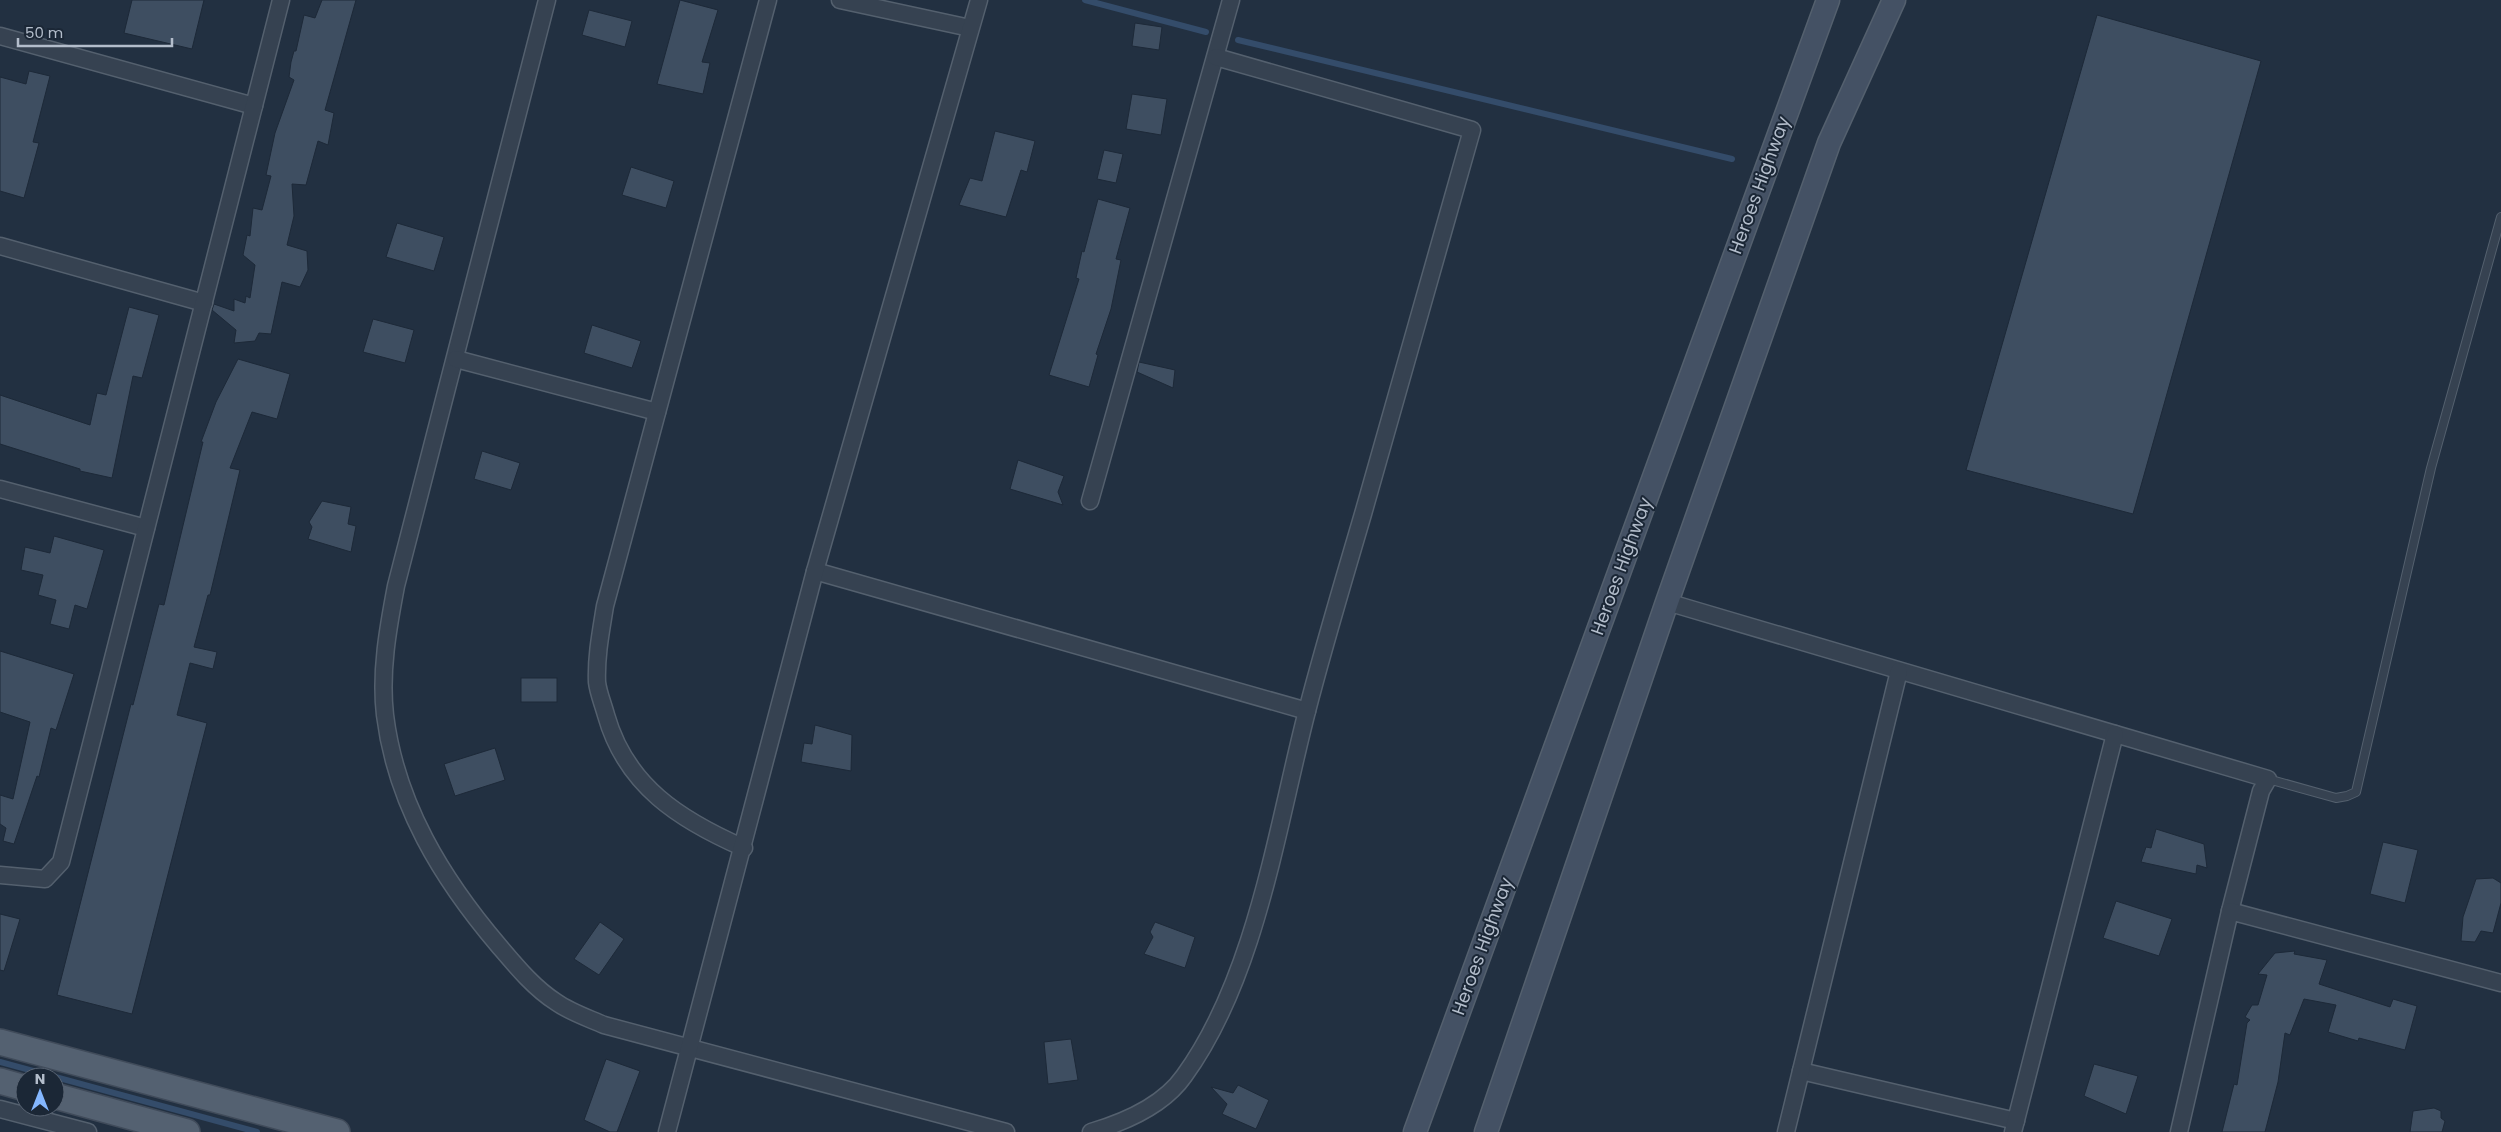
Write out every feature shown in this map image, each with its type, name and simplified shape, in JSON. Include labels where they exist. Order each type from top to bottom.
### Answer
[{"type":"main road","name":"Heroes Highway","points":[[1415,1132],[1828,0]]},
{"type":"main road","points":[[1486,1132],[1667,602],[1829,144],[1894,0]]},
{"type":"main road","points":[[0,1042],[337,1132]]},
{"type":"main road","points":[[0,1081],[15,1085]]},
{"type":"main road","points":[[65,1099],[186,1132]]},
{"type":"street","points":[[0,875],[45,880],[61,862],[281,0]]},
{"type":"street","points":[[547,0],[396,586],[387,632],[384,678],[385,714],[396,770],[421,836],[460,896],[524,975],[556,1002],[604,1026],[1006,1132]]},
{"type":"street","points":[[744,848],[703,830],[674,812],[651,790],[628,764],[612,735],[597,684],[598,649],[605,606],[768,0]]},
{"type":"street","points":[[840,0],[970,28]]},
{"type":"street","points":[[667,1132],[744,848],[815,571],[979,0]]},
{"type":"street","points":[[1090,501],[1232,0]]},
{"type":"street","points":[[0,36],[254,106]]},
{"type":"street","points":[[1091,1132],[1122,1123],[1152,1106],[1183,1078],[1214,1026],[1241,963],[1280,828],[1307,711],[1472,130],[1216,57]]},
{"type":"street","points":[[0,246],[204,303]]},
{"type":"street","points":[[456,359],[657,412]]},
{"type":"street","points":[[0,490],[146,528]]},
{"type":"street","points":[[815,571],[1307,711]]},
{"type":"street","points":[[1667,602],[2268,779],[2261,791],[2230,911],[2179,1132]]},
{"type":"street","points":[[1786,1132],[1899,671]]},
{"type":"street","points":[[1801,1071],[2015,1126],[2115,734]]},
{"type":"street","points":[[2230,911],[2501,983]]},
{"type":"street","points":[[0,1110],[88,1132]]},
{"type":"lane","points":[[2268,779],[2336,798],[2356,792],[2431,468],[2501,217]]},
{"type":"building","points":[[132,0],[204,0],[192,49],[124,33]]},
{"type":"building","points":[[322,0],[356,0],[325,110],[334,113],[328,145],[318,141],[306,185],[292,184],[294,216],[287,245],[307,251],[308,270],[300,287],[282,282],[271,334],[259,333],[255,341],[234,343],[236,330],[212,310],[214,304],[234,311],[234,299],[245,303],[246,296],[250,298],[255,265],[243,255],[247,235],[250,236],[253,208],[262,210],[271,176],[266,175],[275,133],[294,80],[289,77],[291,62],[294,51],[296,51],[304,15],[315,18]]},
{"type":"building","points":[[680,0],[718,10],[702,62],[710,63],[703,94],[657,84]]},
{"type":"building","points":[[589,10],[632,21],[625,47],[582,35]]},
{"type":"building","points":[[2097,15],[2261,61],[2133,514],[1966,470]]},
{"type":"building","points":[[1135,23],[1162,27],[1159,50],[1132,46]]},
{"type":"building","points":[[29,71],[50,76],[33,142],[39,143],[24,198],[0,191],[0,77],[26,84]]},
{"type":"building","points":[[1132,94],[1167,99],[1161,135],[1126,129]]},
{"type":"building","points":[[995,131],[1035,141],[1027,172],[1021,170],[1006,217],[959,205],[970,178],[982,181]]},
{"type":"building","points":[[1104,150],[1123,154],[1116,183],[1097,179]]},
{"type":"building","points":[[631,167],[674,181],[666,208],[622,195]]},
{"type":"building","points":[[1098,199],[1130,208],[1116,259],[1121,260],[1111,309],[1096,354],[1098,355],[1089,387],[1049,375],[1079,279],[1076,278],[1082,251],[1084,252]]},
{"type":"building","points":[[397,223],[444,237],[434,271],[386,257]]},
{"type":"building","points":[[129,307],[159,315],[142,378],[133,376],[112,478],[80,471],[80,469],[0,444],[0,395],[90,425],[97,393],[106,395]]},
{"type":"building","points":[[373,319],[414,330],[405,363],[363,352]]},
{"type":"building","points":[[592,325],[641,341],[632,368],[584,353]]},
{"type":"building","points":[[238,359],[290,374],[277,419],[252,412],[230,468],[240,470],[210,595],[208,595],[194,647],[217,652],[213,669],[190,663],[177,715],[207,723],[132,1014],[57,995],[131,704],[133,705],[159,604],[164,605],[203,442],[201,442],[216,402]]},
{"type":"building","points":[[1139,362],[1175,370],[1173,388],[1137,372]]},
{"type":"building","points":[[482,451],[520,463],[511,490],[474,479]]},
{"type":"building","points":[[1018,460],[1064,476],[1058,492],[1063,505],[1010,489]]},
{"type":"building","points":[[322,501],[351,507],[348,524],[356,526],[351,552],[308,539],[312,527],[309,522]]},
{"type":"building","points":[[54,536],[104,550],[87,609],[75,605],[69,629],[50,624],[56,600],[38,595],[43,575],[21,570],[25,547],[50,553]]},
{"type":"building","points":[[0,651],[74,674],[56,730],[51,728],[39,777],[37,776],[14,844],[3,841],[6,828],[0,824],[0,795],[13,799],[30,722],[0,712]]},
{"type":"building","points":[[521,678],[557,678],[557,702],[521,702]]},
{"type":"building","points":[[815,725],[852,735],[851,771],[801,762],[804,743],[812,744]]},
{"type":"building","points":[[495,748],[505,780],[455,796],[444,764]]},
{"type":"building","points":[[2156,829],[2204,844],[2207,868],[2197,865],[2196,874],[2141,862],[2146,847],[2151,848]]},
{"type":"building","points":[[2383,842],[2418,850],[2405,903],[2370,894]]},
{"type":"building","points":[[2493,878],[2501,883],[2501,903],[2493,933],[2481,931],[2475,942],[2461,941],[2463,917],[2476,879]]},
{"type":"building","points":[[2116,901],[2172,919],[2159,956],[2103,938]]},
{"type":"building","points":[[0,914],[20,919],[4,971],[0,970]]},
{"type":"building","points":[[600,922],[624,939],[599,975],[574,959]]},
{"type":"building","points":[[1155,922],[1195,937],[1185,968],[1144,954],[1153,937],[1150,932]]},
{"type":"building","points":[[2295,951],[2294,954],[2327,960],[2319,984],[2390,1007],[2393,999],[2417,1006],[2405,1050],[2359,1038],[2358,1041],[2328,1032],[2336,1005],[2304,999],[2290,1035],[2285,1033],[2278,1082],[2265,1132],[2222,1132],[2234,1084],[2237,1085],[2247,1023],[2250,1020],[2245,1017],[2252,1005],[2258,1005],[2267,975],[2258,974],[2275,953]]},
{"type":"building","points":[[1071,1039],[1078,1080],[1048,1084],[1044,1042]]},
{"type":"building","points":[[606,1059],[640,1071],[617,1132],[610,1132],[584,1120]]},
{"type":"building","points":[[2094,1064],[2138,1076],[2126,1114],[2084,1096]]},
{"type":"building","points":[[1238,1085],[1269,1100],[1256,1129],[1222,1114],[1227,1104],[1211,1087],[1233,1093]]},
{"type":"building","points":[[2434,1108],[2441,1111],[2441,1118],[2445,1121],[2442,1132],[2410,1132],[2413,1111]]},
{"type":"waterway","points":[[1085,0],[1206,32]]},
{"type":"waterway","points":[[1238,40],[1732,159]]},
{"type":"waterway","points":[[0,1062],[257,1132]]}]
